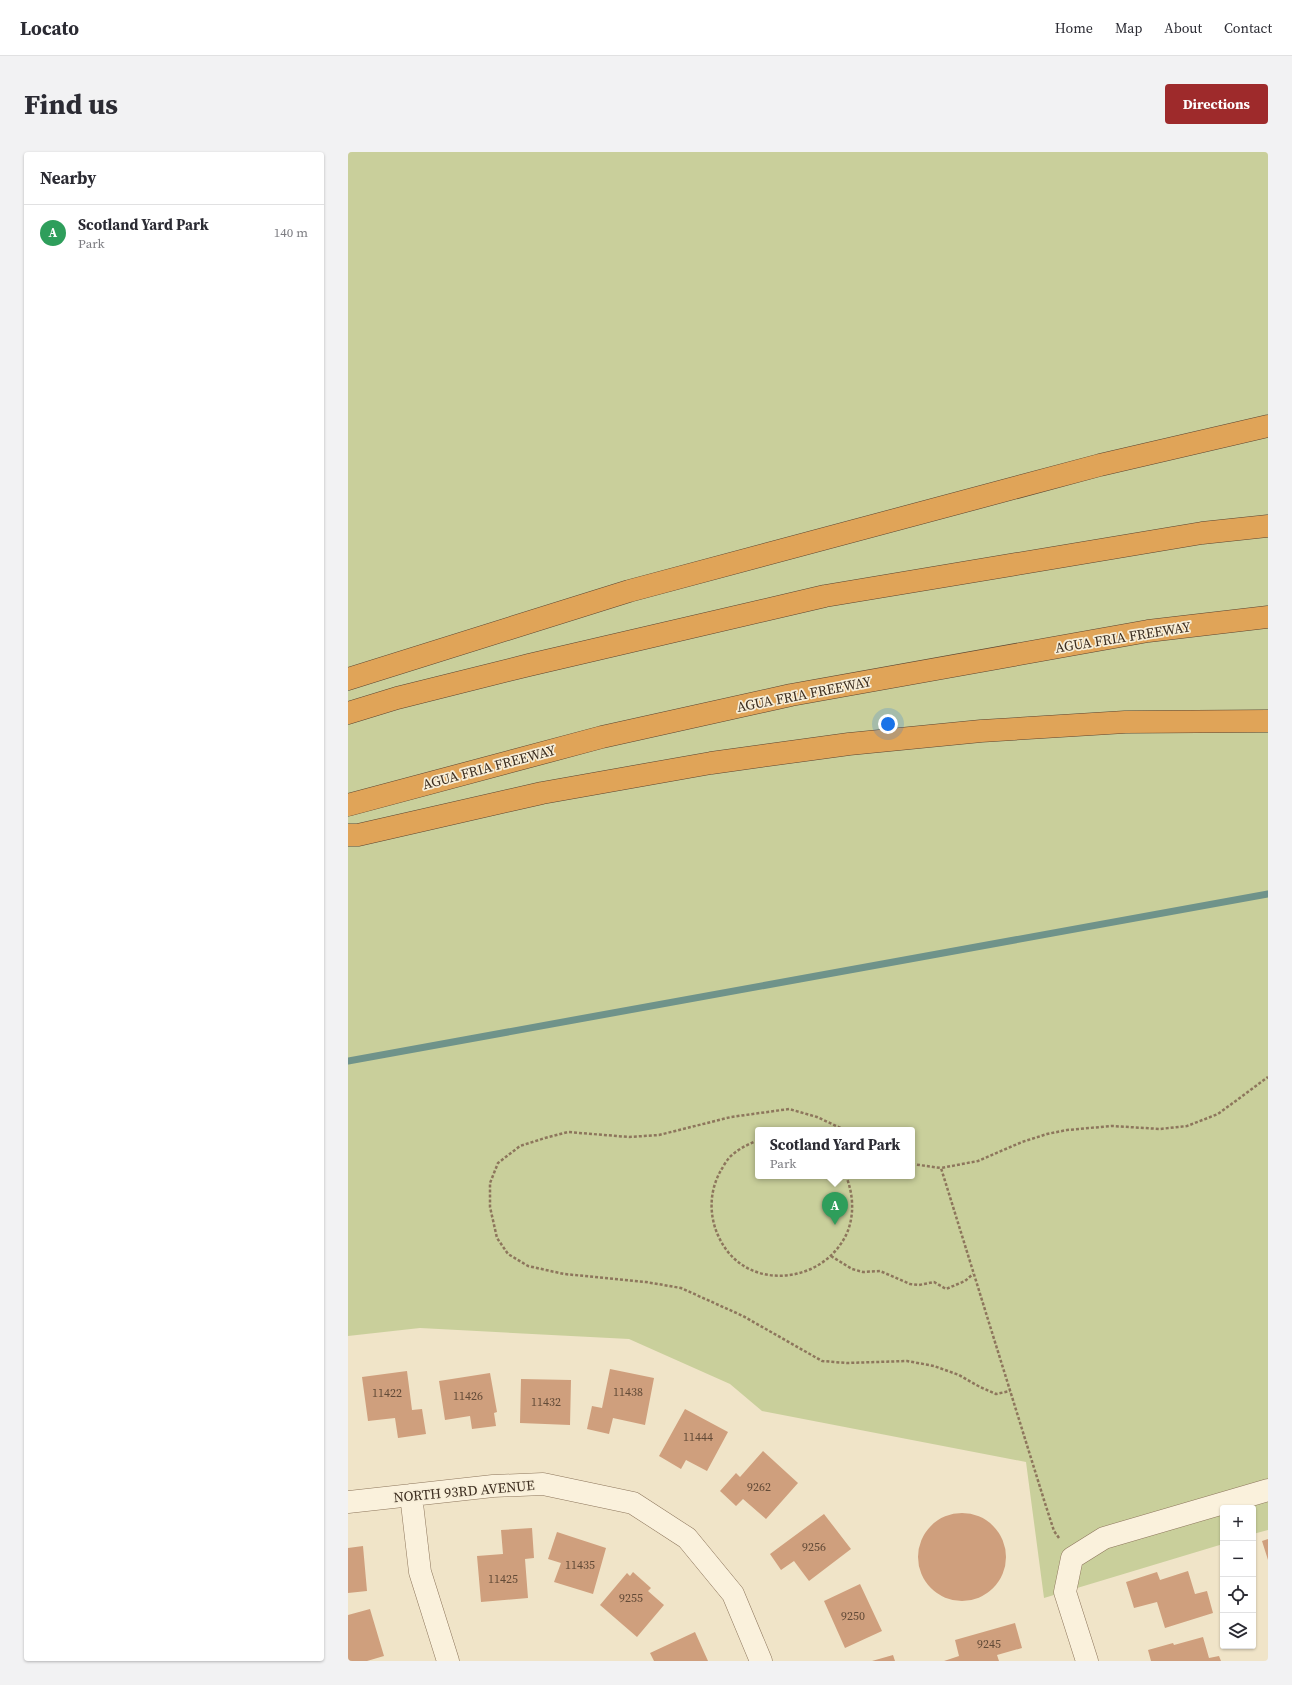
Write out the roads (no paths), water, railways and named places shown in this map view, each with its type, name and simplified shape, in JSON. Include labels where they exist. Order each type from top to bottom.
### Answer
[{"type":"highway","points":[[348,679],[637,589],[1100,465],[1268,426]]},
{"type":"highway","points":[[348,713],[398,698],[529,664],[825,596],[1202,533],[1268,526]]},
{"type":"highway","name":"AGUA FRIA FREEWAY","points":[[348,805],[602,737],[791,695],[1148,631],[1268,617]]},
{"type":"highway","points":[[348,835],[358,835],[542,793],[615,779],[849,744],[981,731],[1125,722],[1268,722]]},
{"type":"street","name":"NORTH 93RD AVENUE","points":[[348,1502],[493,1486],[543,1484],[633,1503],[687,1538],[733,1594],[761,1661]]},
{"type":"street","points":[[1087,1661],[1065,1592],[1072,1558],[1104,1538],[1268,1490]]},
{"type":"street","points":[[411,1496],[420,1572],[448,1661]]},
{"type":"waterway","points":[[348,1061],[1268,894]]},
{"type":"place","name":"Scotland Yard Park","points":[[835,1225]]}]
